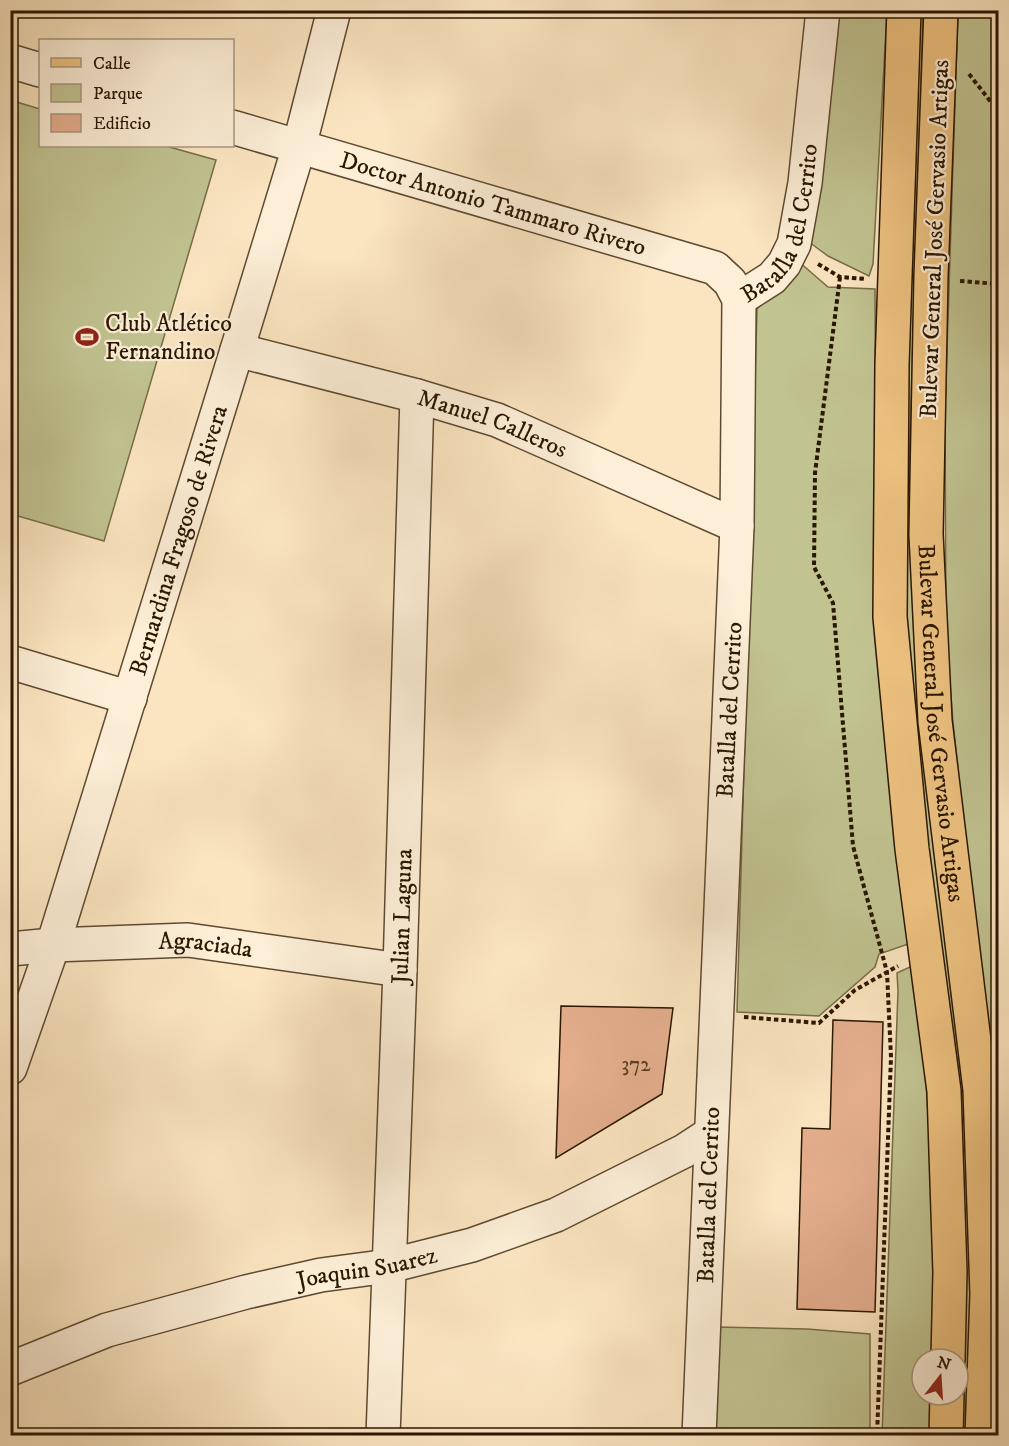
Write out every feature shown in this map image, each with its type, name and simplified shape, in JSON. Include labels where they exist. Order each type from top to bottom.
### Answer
[{"type":"main road","name":"Bulevar General José Gervasio Artigas","points":[[904,10],[892,365],[890,617],[912,849],[944,1091],[950,1272],[948,1347]]},
{"type":"main road","name":"Bulevar General José Gervasio Artigas","points":[[941,10],[931,276],[926,534],[935,721],[980,1090],[993,1300],[982,1436]]},
{"type":"main road","points":[[946,1436],[947,1407]]},
{"type":"street","name":"Bernardina Fragoso de Rivera","points":[[10,1068],[52,945],[237,350],[299,147],[334,10]]},
{"type":"street","name":"Batalla del Cerrito","points":[[699,1436],[737,526],[739,299],[772,278],[784,264],[794,244],[805,183],[823,10]]},
{"type":"street","points":[[10,61],[39,70]]},
{"type":"street","name":"Doctor Antonio Tammaro Rivero","points":[[234,128],[715,268],[730,282],[739,299]]},
{"type":"street","name":"Manuel Calleros","points":[[237,350],[417,396],[496,420],[737,526]]},
{"type":"street","name":"Julian Laguna","points":[[383,1436],[417,396]]},
{"type":"street","points":[[10,662],[130,698]]},
{"type":"street","name":"Agraciada","points":[[10,949],[52,945],[188,940],[400,970]]},
{"type":"street","name":"Joaquin Suarez","points":[[10,1369],[107,1330],[246,1292],[321,1275],[389,1266],[472,1245],[556,1215],[684,1151],[710,1134]]},
{"type":"path","points":[[840,277],[815,473],[814,567],[833,603],[853,846],[887,972],[891,1057],[877,1436]]},
{"type":"path","points":[[716,1015],[819,1023],[855,990],[927,950]]},
{"type":"green space","points":[[839,11],[887,11],[873,264],[869,276],[828,256],[809,242]]},
{"type":"green space","points":[[918,11],[923,11],[909,468],[913,615],[922,716],[966,1086],[972,1213],[970,1362],[970,1347],[962,1347],[961,1289],[920,787],[903,613],[900,468]]},
{"type":"green space","points":[[958,11],[998,11],[998,1204],[992,1088],[953,722],[946,633],[945,411]]},
{"type":"green space","name":"Club Atlético Fernandino","points":[[10,100],[39,109],[39,147],[170,147],[216,160],[104,541],[11,514]]},
{"type":"green space","points":[[798,261],[828,287],[875,289],[876,583],[914,942],[879,954],[875,967],[819,1016],[737,1012],[757,309]]},
{"type":"green space","points":[[914,965],[925,1063],[930,1161],[934,1347],[910,1347],[910,1407],[932,1407],[931,1435],[882,1436],[897,973]]},
{"type":"green space","points":[[716,1327],[807,1329],[870,1334],[870,1435],[712,1436]]},
{"type":"green space","points":[[961,1407],[969,1407],[969,1436],[960,1435]]},
{"type":"building","points":[[561,1006],[673,1008],[662,1094],[556,1158]]},
{"type":"building","points":[[833,1020],[883,1022],[875,1312],[797,1309],[802,1128],[830,1129]]},
{"type":"place","name":"Club Atlético Fernandino","points":[[87,337]]}]
